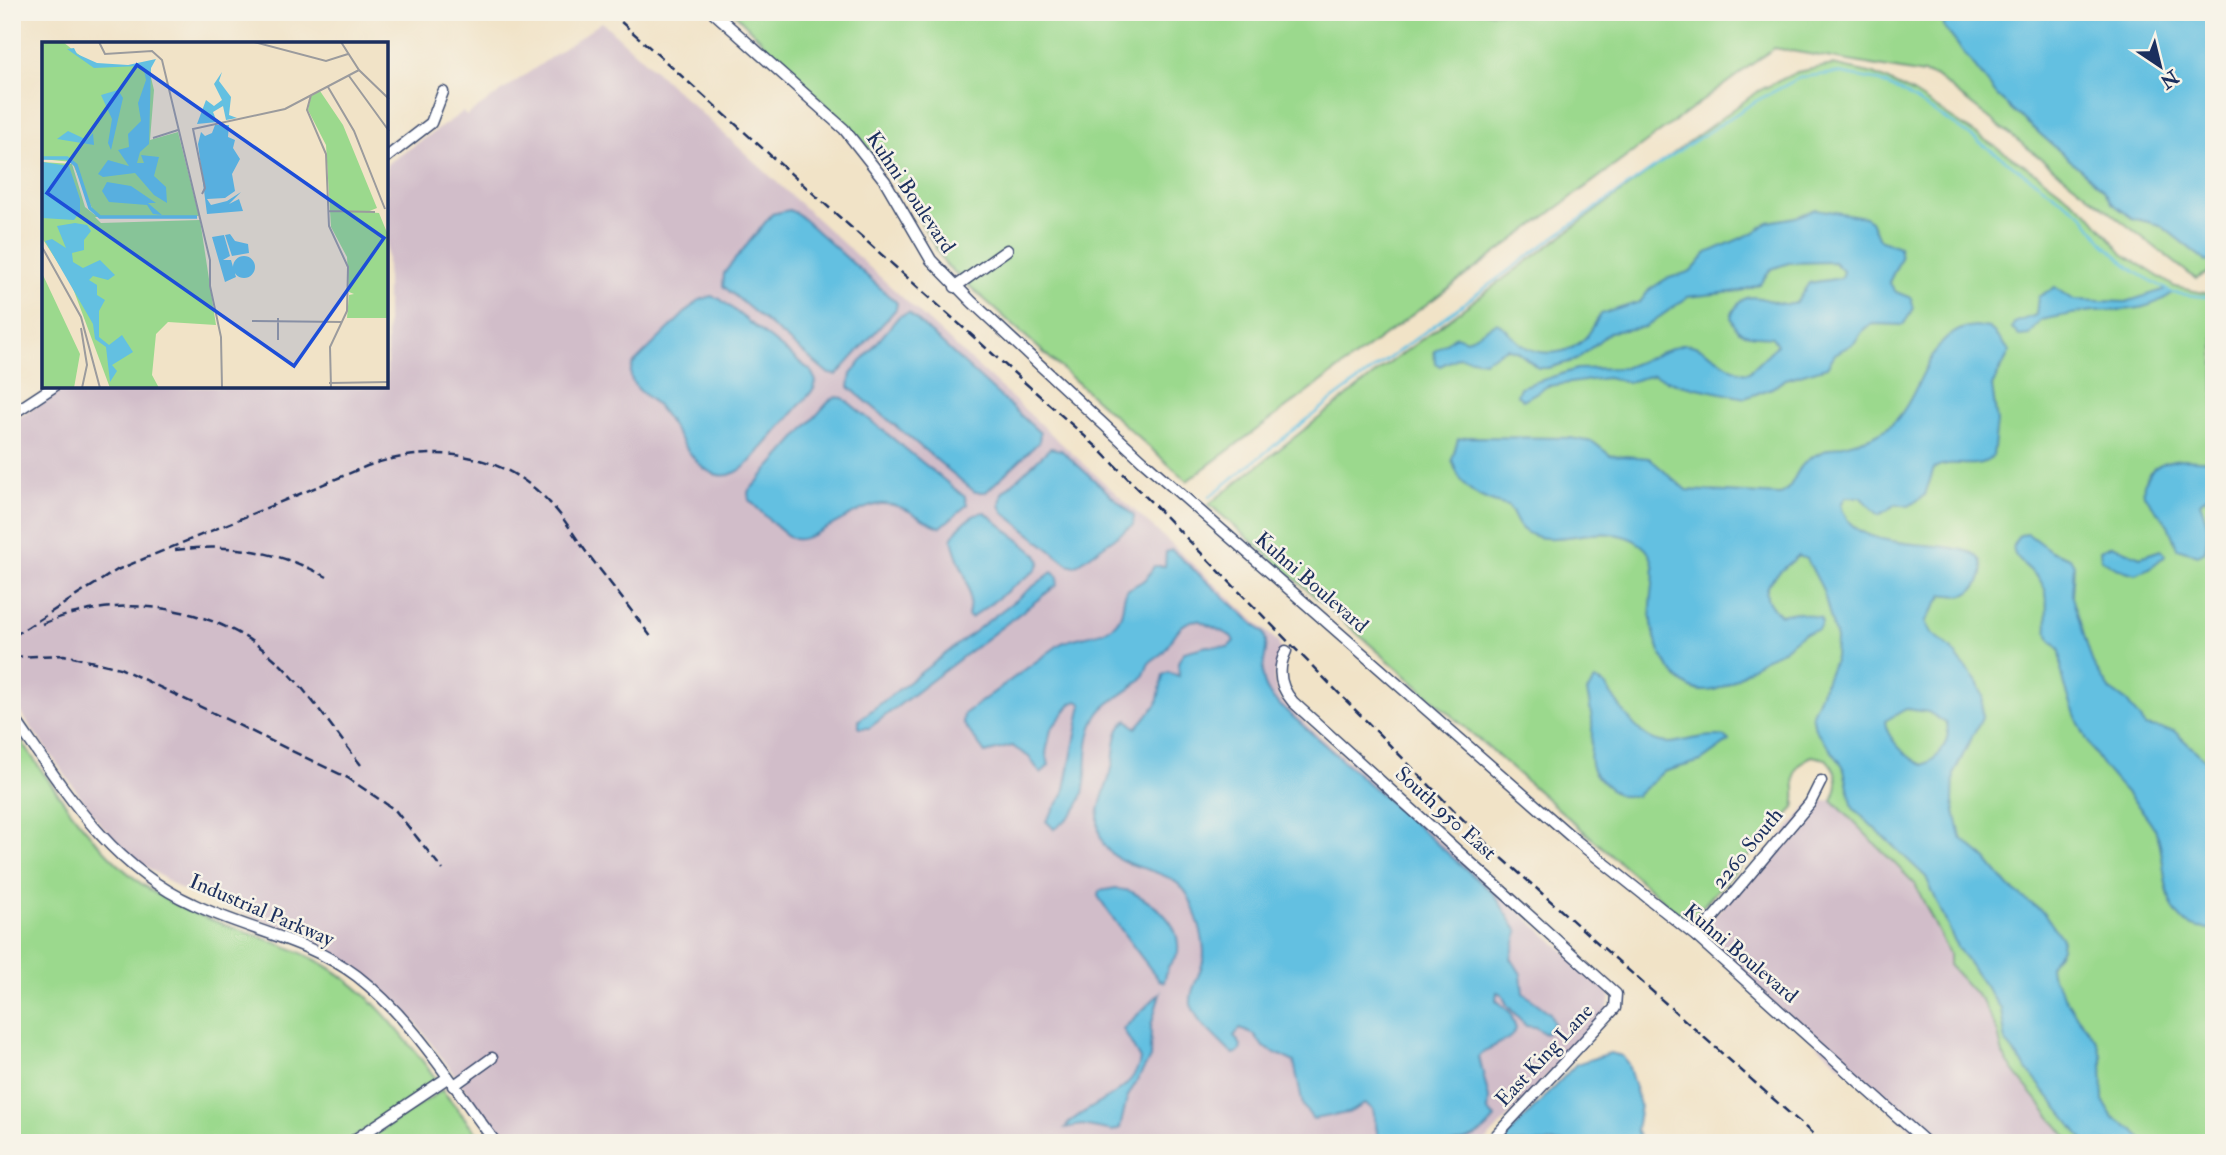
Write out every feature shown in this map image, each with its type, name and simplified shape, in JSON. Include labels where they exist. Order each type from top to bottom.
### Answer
[{"type":"street","name":"Kuhni Boulevard","points":[[713,12],[844,129],[885,181],[931,260],[955,287],[1143,461],[1574,839],[1697,937],[1927,1143]]},
{"type":"street","points":[[388,156],[431,122],[443,92]]},
{"type":"street","points":[[955,287],[1007,250]]},
{"type":"street","points":[[12,414],[51,388]]},
{"type":"street","name":"South 950 East","points":[[1286,651],[1281,663],[1281,681],[1293,702],[1614,990]]},
{"type":"street","name":"Industrial Parkway","points":[[12,716],[90,824],[125,861],[182,900],[303,945],[341,965],[390,1006],[496,1143]]},
{"type":"street","name":"2260 South","points":[[1697,937],[1810,803],[1821,781]]},
{"type":"street","name":"East King Lane","points":[[1489,1143],[1615,1008],[1618,1001],[1614,990]]},
{"type":"street","points":[[350,1143],[492,1058]]},
{"type":"shaded area","points":[[602,22],[1278,642],[1281,650],[1274,680],[1279,697],[1286,706],[1604,986],[1610,998],[1607,1010],[1484,1143],[505,1143],[416,1023],[358,968],[311,939],[180,889],[135,859],[101,825],[12,701],[12,422],[62,388],[388,388],[388,163],[463,112],[466,116]]},
{"type":"shaded area","points":[[1832,800],[1915,884],[1949,954],[1949,965],[1982,1001],[1998,1033],[2003,1055],[2072,1143],[1927,1143],[1697,937],[1810,803]]},
{"type":"green space","points":[[733,12],[2214,12],[2214,270],[2196,279],[1935,76],[1774,48],[1187,481],[945,264],[893,173]]},
{"type":"green space","points":[[1833,65],[1874,74],[1913,93],[2039,175],[2089,213],[2123,254],[2175,287],[2214,295],[2214,1143],[2072,1143],[2003,1055],[1998,1033],[1982,1001],[1949,965],[1949,954],[1915,884],[1832,800],[1837,779],[1834,769],[1826,759],[1812,756],[1798,766],[1794,778],[1794,808],[1688,922],[1209,504],[1383,368],[1758,91],[1797,72]]},
{"type":"green space","points":[[12,727],[86,829],[120,866],[139,882],[180,907],[292,949],[333,970],[382,1012],[437,1080],[346,1143],[12,1143]]},
{"type":"green space","points":[[442,1090],[485,1143],[362,1143]]},
{"type":"water","points":[[1941,12],[2214,12],[2214,261],[2206,261],[2160,225],[2132,218],[2112,203],[2103,189],[2000,99],[1944,27]]},
{"type":"water","points":[[1816,209],[1865,217],[1871,221],[1879,239],[1899,247],[1901,258],[1889,282],[1896,292],[1911,298],[1914,308],[1903,325],[1873,324],[1865,328],[1854,343],[1835,354],[1827,367],[1786,379],[1772,388],[1745,398],[1678,384],[1653,375],[1628,382],[1606,378],[1548,386],[1523,400],[1517,395],[1520,387],[1577,369],[1624,368],[1683,344],[1701,349],[1735,370],[1749,372],[1777,345],[1772,337],[1752,336],[1737,329],[1731,317],[1737,305],[1752,297],[1778,303],[1796,303],[1809,283],[1841,278],[1843,271],[1834,262],[1789,263],[1771,269],[1760,284],[1741,291],[1688,297],[1645,327],[1610,332],[1576,360],[1548,368],[1538,368],[1518,352],[1507,348],[1484,361],[1459,357],[1440,366],[1435,363],[1434,351],[1456,336],[1467,340],[1496,323],[1521,344],[1537,351],[1546,353],[1572,348],[1586,337],[1601,314],[1640,302],[1649,290],[1666,279],[1692,271],[1707,253],[1755,232],[1768,222],[1796,217]]},
{"type":"water","points":[[789,210],[798,214],[897,303],[896,309],[837,375],[829,374],[723,286],[724,273],[772,214]]},
{"type":"water","points":[[2055,287],[2074,300],[2126,302],[2166,289],[2173,293],[2144,307],[2081,312],[2041,320],[2030,335],[2019,336],[2012,328],[2014,323],[2036,315],[2038,297]]},
{"type":"water","points":[[711,296],[720,299],[811,371],[816,381],[814,389],[749,463],[733,474],[719,475],[707,470],[695,460],[658,407],[637,388],[631,378],[633,364],[697,301]]},
{"type":"water","points":[[909,313],[1040,433],[1039,442],[986,492],[975,492],[849,387],[851,374],[899,316]]},
{"type":"water","points":[[1975,326],[1989,328],[2010,351],[1992,386],[1997,422],[1993,456],[1979,463],[1949,464],[1934,468],[1925,495],[1909,506],[1897,504],[1879,515],[1860,497],[1846,497],[1841,504],[1848,520],[1860,531],[1897,542],[1957,549],[1972,553],[1981,562],[1982,576],[1975,588],[1964,595],[1943,595],[1925,622],[1931,633],[1950,648],[1977,682],[1983,696],[1982,717],[1954,773],[1953,802],[1961,838],[1985,858],[2009,887],[2044,913],[2062,939],[2061,948],[2050,966],[2051,974],[2073,1011],[2096,1040],[2102,1057],[2103,1100],[2113,1118],[2133,1129],[2144,1143],[2086,1143],[2006,1043],[2001,1009],[1957,947],[1926,877],[1853,808],[1843,766],[1815,729],[1812,714],[1835,658],[1836,639],[1823,590],[1807,559],[1798,556],[1775,576],[1767,590],[1767,597],[1780,615],[1796,612],[1820,618],[1822,623],[1818,630],[1804,633],[1783,650],[1759,662],[1727,685],[1706,691],[1695,690],[1673,673],[1656,642],[1651,617],[1654,573],[1647,550],[1625,537],[1609,534],[1561,538],[1533,536],[1522,529],[1508,506],[1472,492],[1460,479],[1452,460],[1458,439],[1468,437],[1570,438],[1593,442],[1610,455],[1649,458],[1686,490],[1780,495],[1809,459],[1830,449],[1866,439],[1896,420],[1936,350],[1959,330]],"holes":[[[1906,709],[1928,712],[1947,724],[1948,730],[1939,754],[1923,765],[1899,747],[1889,734],[1885,721]]]},
{"type":"water","points":[[843,398],[965,497],[967,505],[941,527],[898,506],[881,504],[859,511],[802,539],[790,537],[778,528],[749,500],[748,492],[830,400]]},
{"type":"water","points":[[1050,448],[1061,450],[1134,516],[1133,525],[1075,566],[1068,564],[1004,513],[1000,505],[1002,493]]},
{"type":"water","points":[[2182,459],[2214,461],[2214,490],[2200,502],[2209,529],[2205,551],[2198,555],[2177,548],[2168,525],[2144,495],[2145,479],[2154,468]]},
{"type":"water","points":[[985,512],[1037,555],[1040,562],[1036,570],[971,618],[968,616],[968,584],[952,539],[966,521]]},
{"type":"water","points":[[2028,534],[2051,551],[2070,558],[2074,565],[2072,597],[2093,664],[2109,689],[2127,702],[2145,726],[2174,731],[2214,768],[2214,929],[2194,927],[2181,919],[2172,906],[2159,839],[2153,826],[2105,769],[2082,729],[2065,685],[2059,649],[2048,635],[2046,593],[2043,584],[2014,551],[2014,544],[2020,535]]},
{"type":"water","points":[[2112,545],[2140,557],[2161,550],[2166,555],[2150,568],[2135,574],[2116,568],[2101,559],[2100,550]]},
{"type":"water","points":[[1172,550],[1264,633],[1264,680],[1274,700],[1494,894],[1518,932],[1511,958],[1521,974],[1523,993],[1550,1013],[1554,1024],[1545,1034],[1535,1027],[1526,1026],[1507,1005],[1502,994],[1497,992],[1496,1000],[1510,1012],[1516,1029],[1509,1038],[1479,1057],[1489,1098],[1488,1111],[1495,1118],[1485,1130],[1473,1138],[1426,1145],[1379,1143],[1373,1109],[1365,1104],[1348,1113],[1313,1119],[1303,1106],[1294,1062],[1263,1047],[1255,1035],[1240,1029],[1234,1036],[1241,1045],[1240,1051],[1234,1054],[1200,1022],[1191,1005],[1191,998],[1202,967],[1203,941],[1191,902],[1182,888],[1169,878],[1123,861],[1110,852],[1101,839],[1099,813],[1120,727],[1128,720],[1136,728],[1157,704],[1163,675],[1168,672],[1179,676],[1178,662],[1184,652],[1207,646],[1228,647],[1234,641],[1231,636],[1198,620],[1186,623],[1162,653],[1148,665],[1141,679],[1100,712],[1090,733],[1084,791],[1079,804],[1069,817],[1054,829],[1046,821],[1064,794],[1082,704],[1077,701],[1072,703],[1051,729],[1046,753],[1049,765],[1041,774],[1029,757],[1012,746],[985,753],[963,723],[964,714],[1060,644],[1109,629],[1120,617],[1127,590],[1146,579],[1154,566],[1165,566],[1166,552]]},
{"type":"water","points":[[1052,572],[1058,577],[1057,585],[869,728],[859,728],[859,720]]},
{"type":"water","points":[[1595,680],[1604,684],[1634,725],[1653,740],[1664,743],[1714,736],[1726,737],[1729,741],[1701,761],[1663,772],[1636,796],[1620,796],[1598,777],[1591,762],[1592,720],[1587,692]]},
{"type":"water","points":[[1116,888],[1130,891],[1150,903],[1171,924],[1178,942],[1178,953],[1168,967],[1164,982],[1159,980],[1098,896],[1099,891]]},
{"type":"water","points":[[1160,993],[1151,1026],[1150,1058],[1127,1098],[1120,1128],[1113,1131],[1082,1125],[1065,1128],[1071,1121],[1106,1100],[1129,1082],[1140,1059],[1123,1029]]},
{"type":"water","points":[[1610,1053],[1622,1056],[1628,1064],[1640,1105],[1636,1130],[1642,1143],[1501,1143],[1576,1064]]},
{"type":"waterway","points":[[1209,497],[1328,403],[1553,238],[1665,160],[1756,101],[1801,77],[1837,73],[1876,80],[1902,92],[1958,127],[2082,214],[2105,245],[2134,271],[2173,293],[2214,298]]},
{"type":"railway","points":[[610,12],[1098,448],[1492,849],[1823,1143]]},
{"type":"railway","points":[[12,637],[117,570],[367,466],[391,459],[440,454],[487,462],[509,471],[530,485],[559,514],[652,638]]},
{"type":"railway","points":[[175,550],[215,548],[253,551],[290,561],[327,577]]},
{"type":"railway","points":[[42,624],[72,614],[136,606],[168,609],[229,628],[256,644],[281,665],[313,701],[361,765]]},
{"type":"railway","points":[[12,657],[64,655],[120,668],[348,778],[395,810],[443,870]]}]
